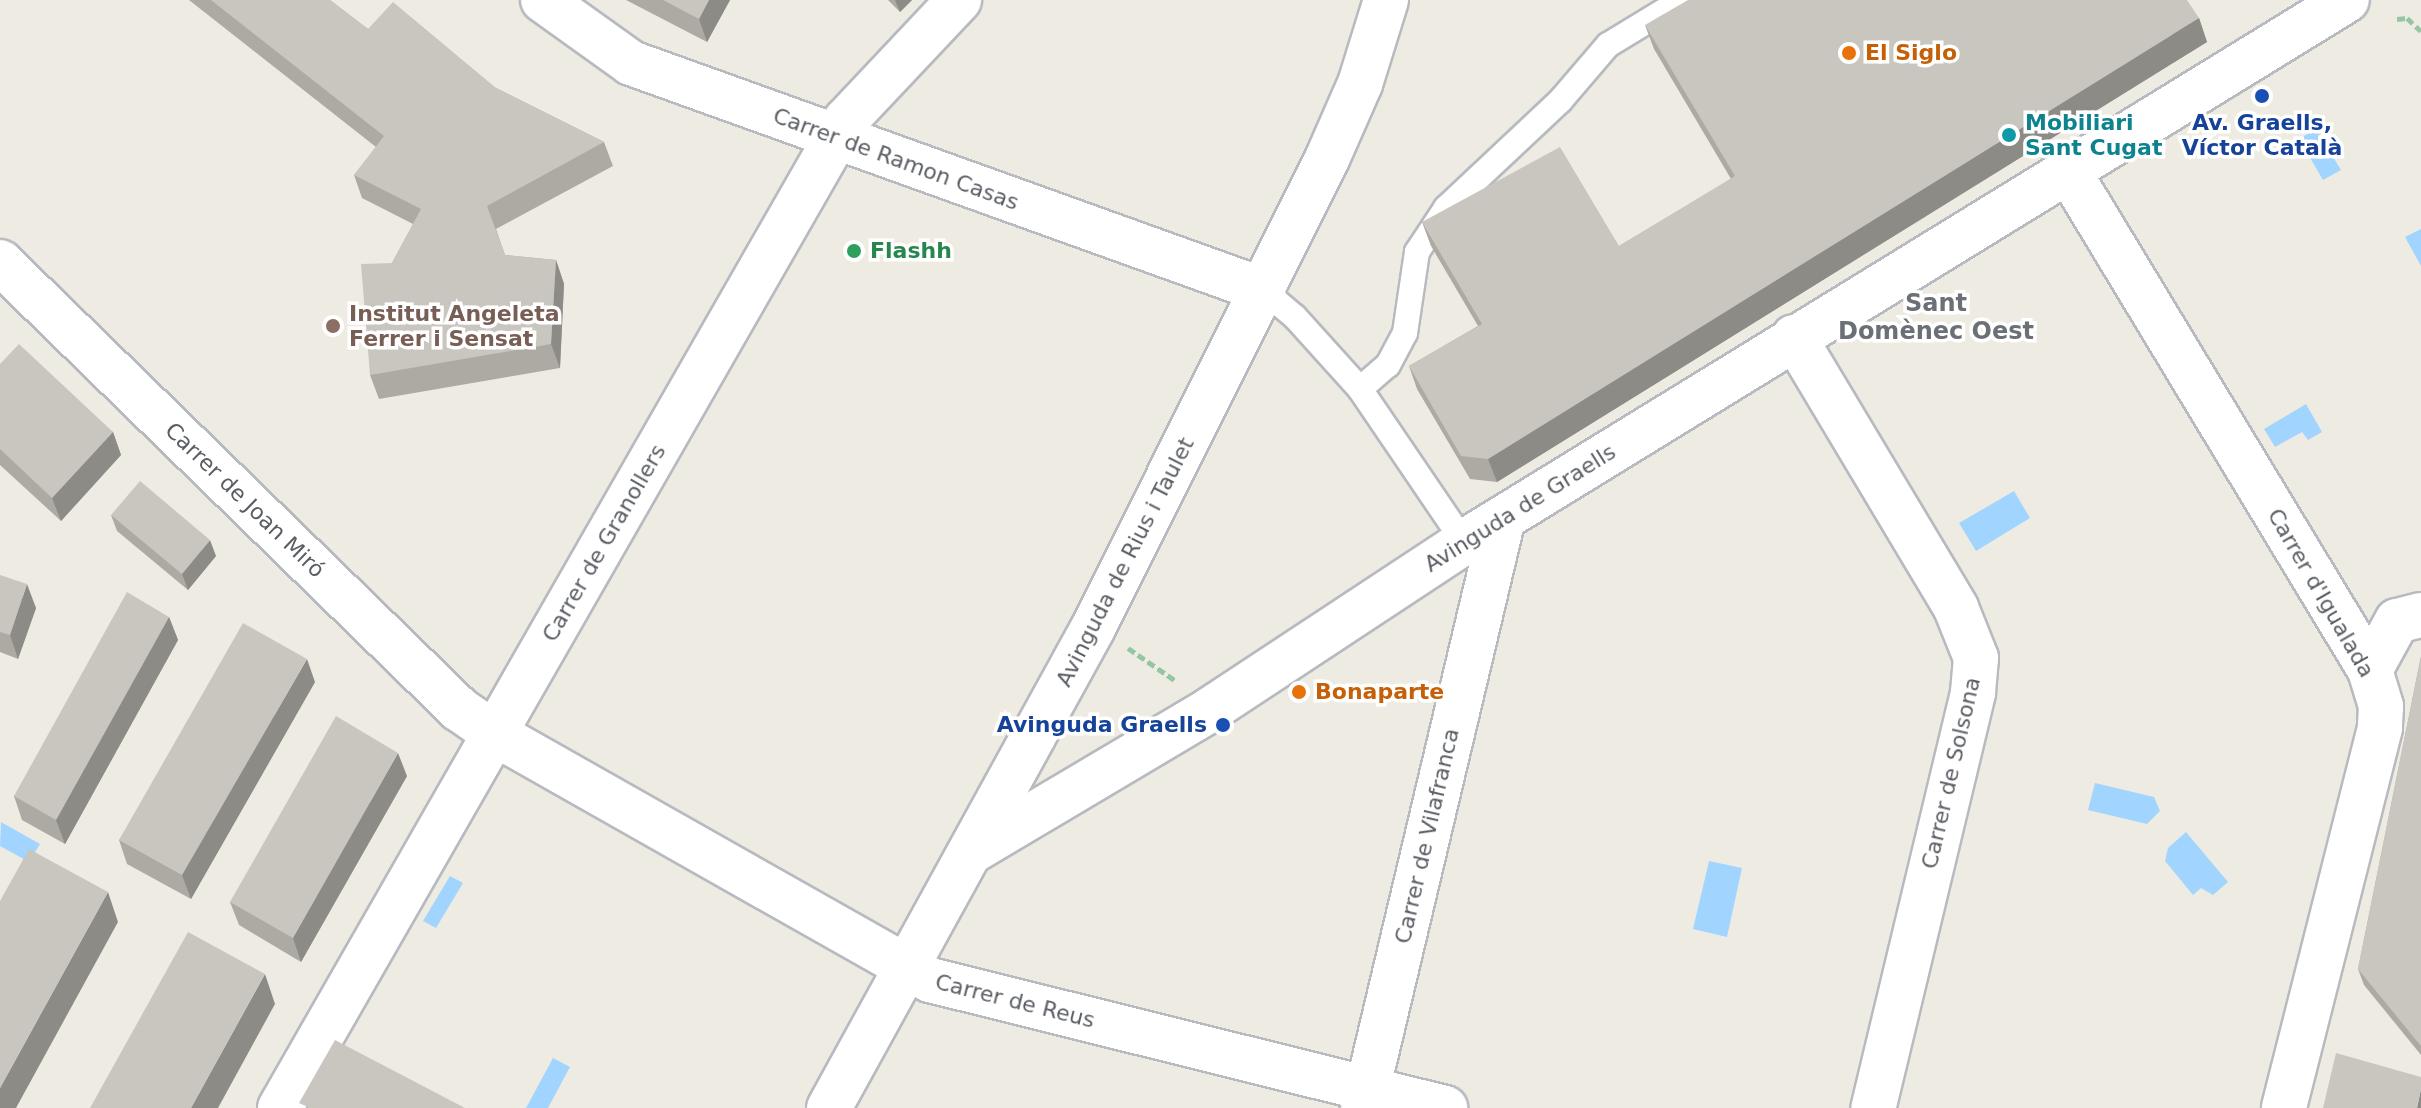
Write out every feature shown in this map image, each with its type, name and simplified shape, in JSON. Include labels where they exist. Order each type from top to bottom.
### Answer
[{"type":"street","name":"Carrer de Ramon Casas","points":[[543,0],[631,63],[1263,290]]},
{"type":"street","name":"Carrer de Granollers","points":[[280,1108],[846,120],[959,0]]},
{"type":"street","name":"Avinguda de Rius i Taulet","points":[[829,1108],[974,850],[1093,628],[1263,290],[1360,84],[1386,0]]},
{"type":"street","points":[[2067,169],[2347,0]]},
{"type":"street","name":"Avinguda de Graells","points":[[974,850],[1211,709],[1486,528],[2067,169]]},
{"type":"street","name":"Carrer d'Igualada","points":[[2067,169],[2370,670],[2381,706],[2380,728],[2284,1108]]},
{"type":"street","name":"Carrer de Joan Miró","points":[[0,262],[459,709],[495,734]]},
{"type":"street","name":"Carrer de Solsona","points":[[1794,337],[1956,608],[1976,658],[1973,693],[1873,1108]]},
{"type":"street","name":"Carrer de Vilafranca","points":[[1365,1098],[1486,528]]},
{"type":"street","points":[[2370,670],[2397,621],[2421,615]]},
{"type":"street","name":"Carrer de Reus","points":[[495,734],[930,980],[1365,1098],[1445,1108]]},
{"type":"lane","points":[[1360,389],[1388,365],[1405,333],[1417,252],[1446,208],[1560,101],[1608,45],[1682,0]]},
{"type":"lane","points":[[1263,290],[1295,317],[1360,389],[1456,530],[1486,528]]},
{"type":"path","points":[[2397,19],[2407,18],[2421,31]]},
{"type":"water","points":[[2316,129],[2341,170],[2323,180],[2299,139]]},
{"type":"water","points":[[2421,229],[2421,266],[2405,237]]},
{"type":"water","points":[[2306,404],[2322,432],[2308,440],[2302,432],[2275,447],[2264,429]]},
{"type":"water","points":[[2014,491],[2030,518],[1976,551],[1959,523]]},
{"type":"water","points":[[2095,783],[2154,797],[2160,811],[2147,824],[2088,810]]},
{"type":"water","points":[[1,822],[40,844],[29,862],[0,846]]},
{"type":"water","points":[[2186,832],[2228,882],[2213,895],[2201,888],[2193,895],[2165,861],[2168,848]]},
{"type":"water","points":[[1709,861],[1742,868],[1727,937],[1693,929]]},
{"type":"water","points":[[450,876],[463,883],[436,928],[423,921]]},
{"type":"water","points":[[553,1058],[570,1067],[548,1108],[526,1108]]},
{"type":"building","points":[[211,0],[330,0],[368,29],[393,2],[496,88],[604,142],[487,206],[505,255],[556,260],[551,344],[370,375],[361,264],[392,263],[421,209],[354,175],[384,136]]},
{"type":"building","points":[[663,0],[709,0],[699,19]]},
{"type":"building","points":[[1688,0],[2187,0],[2199,18],[1488,459],[1461,456],[1409,366],[1482,324],[1422,222],[1560,147],[1619,246],[1735,176],[1645,25]]},
{"type":"building","points":[[19,344],[113,432],[52,498],[0,449],[0,364]]},
{"type":"building","points":[[140,481],[210,540],[182,574],[111,515]]},
{"type":"building","points":[[0,575],[27,584],[10,635],[0,632]]},
{"type":"building","points":[[127,592],[169,617],[56,820],[14,796]]},
{"type":"building","points":[[243,623],[307,659],[182,875],[119,840]]},
{"type":"building","points":[[2421,656],[2421,1046],[2358,969]]},
{"type":"building","points":[[336,716],[398,753],[293,938],[230,902]]},
{"type":"building","points":[[29,849],[108,892],[0,1088],[0,901]]},
{"type":"building","points":[[188,932],[265,974],[191,1108],[90,1108]]},
{"type":"building","points":[[335,1040],[465,1108],[310,1108],[299,1103]]},
{"type":"building","points":[[2336,1053],[2421,1077],[2417,1108],[2323,1108]]},
{"type":"place","name":"El Siglo","points":[[1849,53]]},
{"type":"place","name":"Av. Graells, Víctor Català","points":[[2262,96]]},
{"type":"place","name":"Mobiliari Sant Cugat","points":[[2009,135]]},
{"type":"place","name":"Flashh","points":[[854,251]]},
{"type":"place","name":"Institut Angeleta Ferrer i Sensat","points":[[333,326]]},
{"type":"place","name":"Bonaparte","points":[[1299,692]]},
{"type":"place","name":"Avinguda Graells","points":[[1223,725]]},
{"type":"district","name":"Sant Domènec Oest","points":[[1936,318]]}]
